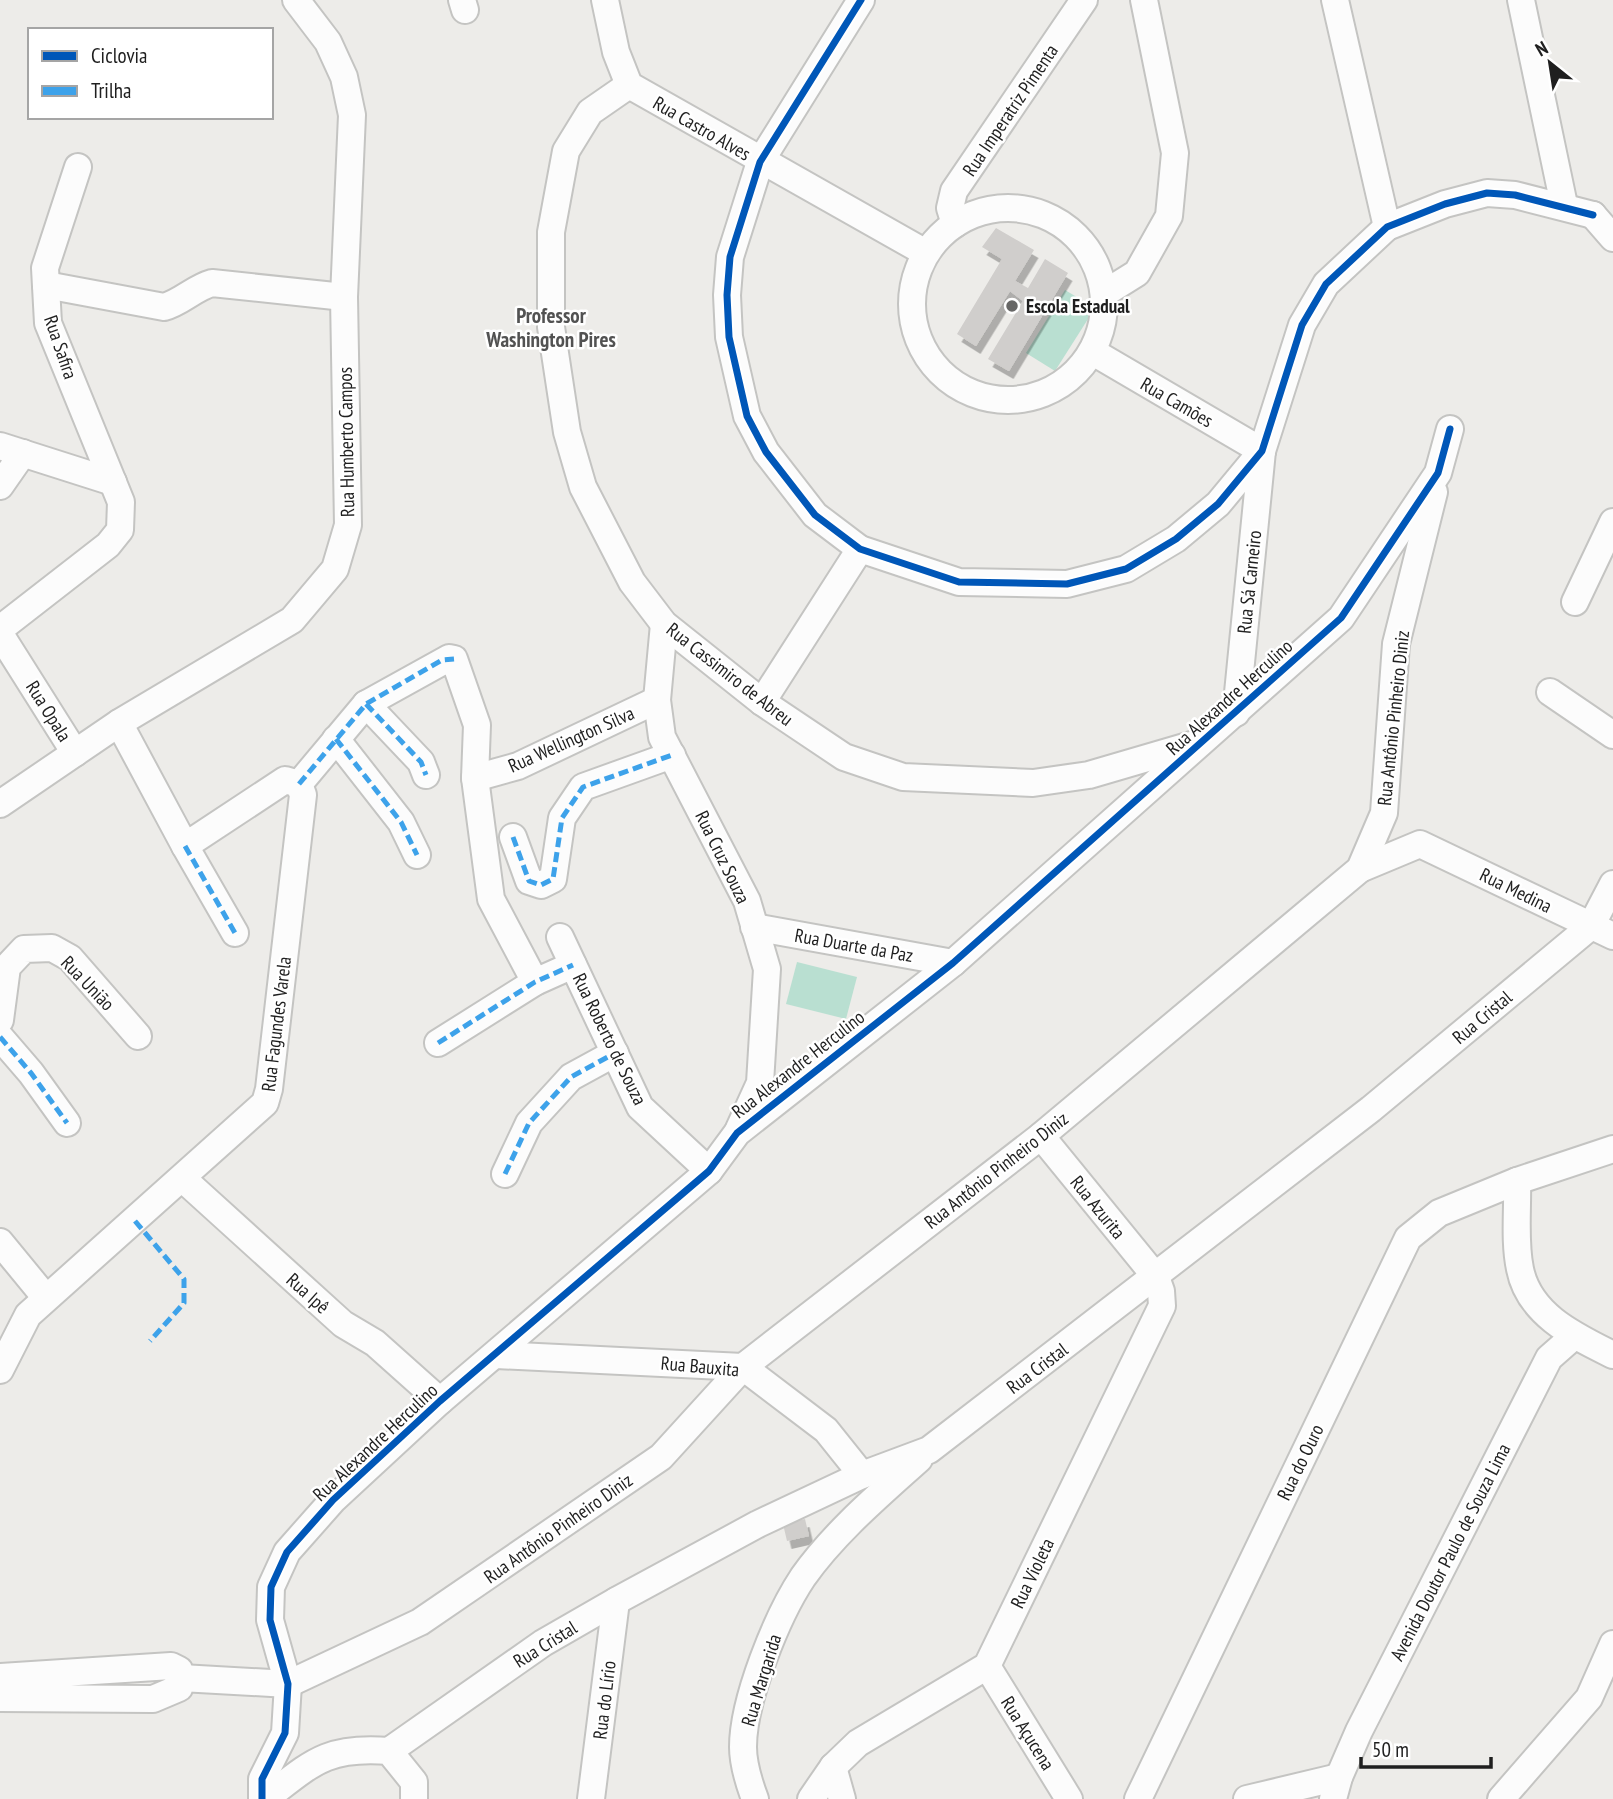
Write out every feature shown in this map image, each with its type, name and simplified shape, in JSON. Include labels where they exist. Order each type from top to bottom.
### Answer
[{"type":"street","name":"Rua Humberto Campos","points":[[0,804],[119,723],[292,620],[335,569],[348,525],[344,297],[352,116],[344,77],[328,41],[296,0]]},
{"type":"street","points":[[606,0],[616,52],[629,85]]},
{"type":"street","points":[[861,0],[761,162],[730,257],[726,295],[736,381],[747,416],[766,452],[815,514],[860,549],[958,582],[1067,584],[1126,569],[1176,539],[1218,504],[1262,451],[1302,325],[1326,284],[1387,227],[1446,204],[1488,193],[1515,195],[1603,212],[1613,238]]},
{"type":"street","name":"Rua Imperatriz Pimenta","points":[[955,223],[950,208],[954,191],[1084,0]]},
{"type":"street","points":[[1105,293],[1137,273],[1169,216],[1175,153],[1144,0]]},
{"type":"street","points":[[1335,0],[1387,227]]},
{"type":"street","points":[[1521,0],[1564,205]]},
{"type":"street","name":"Rua Castro Alves","points":[[629,85],[926,253]]},
{"type":"street","name":"Rua Cassimiro de Abreu","points":[[629,85],[590,112],[566,151],[551,232],[551,327],[567,432],[583,487],[632,582],[664,624],[762,702],[844,757],[903,777],[1033,783],[1089,775],[1203,741]]},
{"type":"street","name":"Rua Safira","points":[[0,631],[108,545],[120,530],[121,502],[48,323],[45,268],[78,167]]},
{"type":"street","points":[[1018,208],[1050,216],[1077,235],[1096,261],[1105,293],[1104,324],[1093,352],[1068,380],[1052,391],[1026,400],[998,401],[963,389],[947,379],[928,359],[916,334],[911,306],[915,279],[926,253],[955,223],[985,210],[1018,208]]},
{"type":"street","points":[[46,285],[164,307],[174,304],[200,286],[212,283],[344,297]]},
{"type":"street","name":"Rua Camões","points":[[1093,352],[1262,451]]},
{"type":"street","name":"Rua Alexandre Herculino","points":[[263,1799],[262,1779],[285,1733],[288,1684],[270,1620],[271,1587],[287,1552],[333,1500],[440,1401],[709,1171],[737,1133],[953,963],[1341,618],[1438,473],[1450,429]]},
{"type":"street","points":[[0,486],[11,449],[113,482]]},
{"type":"street","name":"Rua Sá Carneiro","points":[[1236,713],[1262,451]]},
{"type":"street","name":"Rua Antônio Pinheiro Diniz","points":[[288,1684],[420,1622],[661,1457],[743,1367],[1041,1136],[1360,869],[1384,813],[1396,644],[1438,473]]},
{"type":"street","points":[[1575,602],[1613,522]]},
{"type":"street","points":[[762,702],[860,549]]},
{"type":"street","name":"Rua Cruz Souza","points":[[664,624],[657,699],[662,737],[747,901],[767,970],[760,1083],[737,1133]]},
{"type":"street","name":"Rua Opala","points":[[0,631],[75,753]]},
{"type":"street","name":"Rua Wellington Silva","points":[[299,784],[366,704],[442,660],[454,659],[477,725],[475,778],[518,766],[657,699]]},
{"type":"street","points":[[1550,692],[1613,735]]},
{"type":"street","points":[[366,704],[421,762],[426,775]]},
{"type":"street","points":[[119,723],[235,933]]},
{"type":"street","points":[[337,739],[401,822],[416,855]]},
{"type":"street","points":[[513,837],[529,881],[541,885],[553,878],[562,818],[583,788],[672,755]]},
{"type":"street","points":[[475,778],[491,899],[535,982]]},
{"type":"street","points":[[185,846],[285,780],[299,784]]},
{"type":"street","name":"Rua Fagundes Varela","points":[[0,1370],[28,1315],[265,1103],[303,795],[299,784]]},
{"type":"street","name":"Rua Medina","points":[[1384,813],[1420,844],[1602,931]]},
{"type":"street","points":[[1360,869],[1420,844]]},
{"type":"street","name":"Rua Cristal","points":[[389,1751],[543,1643],[615,1601],[758,1524],[862,1475],[929,1450],[1602,931],[1613,884]]},
{"type":"street","name":"Rua Duarte da Paz","points":[[754,927],[953,963]]},
{"type":"street","name":"Rua Roberto de Souza","points":[[560,937],[640,1107],[709,1171]]},
{"type":"street","name":"Rua União","points":[[0,1020],[7,967],[24,949],[52,948],[70,958],[138,1036]]},
{"type":"street","name":"Rua Roberto de Souza","points":[[438,1044],[535,982],[573,965]]},
{"type":"street","points":[[0,1037],[32,1073],[67,1123]]},
{"type":"street","points":[[505,1174],[529,1123],[571,1077],[615,1053]]},
{"type":"street","name":"Rua Azurita","points":[[1041,1136],[1156,1277]]},
{"type":"street","name":"Rua do Ouro","points":[[1138,1799],[1408,1238],[1440,1213],[1517,1181],[1613,1149]]},
{"type":"street","name":"Rua Ipê","points":[[182,1178],[343,1324],[375,1343],[440,1401]]},
{"type":"street","points":[[1517,1181],[1520,1270],[1539,1309],[1574,1336],[1613,1354]]},
{"type":"street","points":[[0,1242],[46,1298]]},
{"type":"street","name":"Rua Violeta","points":[[987,1666],[1162,1306],[1156,1277]]},
{"type":"street","name":"Avenida Doutor Paulo de Souza Lima","points":[[1336,1788],[1359,1731],[1549,1358],[1574,1336]]},
{"type":"street","name":"Rua Bauxita","points":[[496,1355],[743,1367],[825,1430],[862,1475]]},
{"type":"street","name":"Rua Margarida","points":[[755,1799],[749,1783],[743,1747],[748,1714],[768,1645],[803,1577],[864,1509],[929,1450]]},
{"type":"street","name":"Rua do Lírio","points":[[591,1799],[615,1601]]},
{"type":"street","points":[[1501,1799],[1589,1698],[1613,1644]]},
{"type":"street","points":[[0,1677],[170,1666],[179,1670],[181,1678],[179,1688],[153,1699],[0,1698]]},
{"type":"street","points":[[811,1799],[833,1767],[858,1743],[987,1666]]},
{"type":"street","name":"Rua Açucena","points":[[987,1666],[1069,1799]]},
{"type":"street","points":[[181,1678],[288,1684]]},
{"type":"street","points":[[263,1799],[318,1759],[356,1748],[389,1751],[414,1782],[414,1799]]},
{"type":"street","points":[[833,1767],[842,1799]]},
{"type":"street","points":[[1247,1799],[1336,1788]]},
{"type":"green space","points":[[1065,290],[1095,308],[1055,371],[1026,353]]},
{"type":"green space","points":[[797,962],[857,977],[846,1019],[786,1004]]},
{"type":"building","points":[[996,228],[1034,250],[1015,281],[1028,288],[1045,259],[1068,273],[1009,371],[988,359],[1023,301],[1010,291],[976,346],[957,334],[1002,259],[982,247]]},
{"type":"building","points":[[805,1519],[809,1536],[787,1541],[783,1524]]},
{"type":"marked path","points":[[299,784],[366,704],[442,660],[454,659]]},
{"type":"marked path","points":[[366,704],[421,762],[426,775]]},
{"type":"marked path","points":[[336,739],[401,822],[417,855]]},
{"type":"marked path","points":[[513,837],[529,881],[541,885],[553,879],[562,818],[583,787],[672,755]]},
{"type":"marked path","points":[[185,846],[235,933]]},
{"type":"marked path","points":[[438,1043],[535,982],[573,965]]},
{"type":"marked path","points":[[0,1037],[31,1073],[67,1123]]},
{"type":"marked path","points":[[505,1174],[529,1123],[571,1077],[615,1053]]},
{"type":"marked path","points":[[135,1221],[184,1279],[184,1303],[150,1341]]},
{"type":"cycle path","points":[[861,0],[760,162],[730,257],[727,295],[729,337],[747,416],[766,452],[815,515],[860,549],[959,582],[1067,584],[1126,569],[1176,539],[1218,504],[1262,451],[1302,325],[1326,284],[1387,227],[1445,204],[1487,193],[1515,195],[1593,215]]},
{"type":"cycle path","points":[[262,1799],[262,1779],[285,1733],[288,1684],[270,1620],[271,1587],[287,1552],[333,1500],[440,1401],[709,1171],[737,1133],[953,963],[1341,618],[1438,473],[1450,429]]},
{"type":"place","name":"Escola Estadual","points":[[1012,306]]},
{"type":"district","name":"Professor Washington Pires","points":[[551,327]]}]
